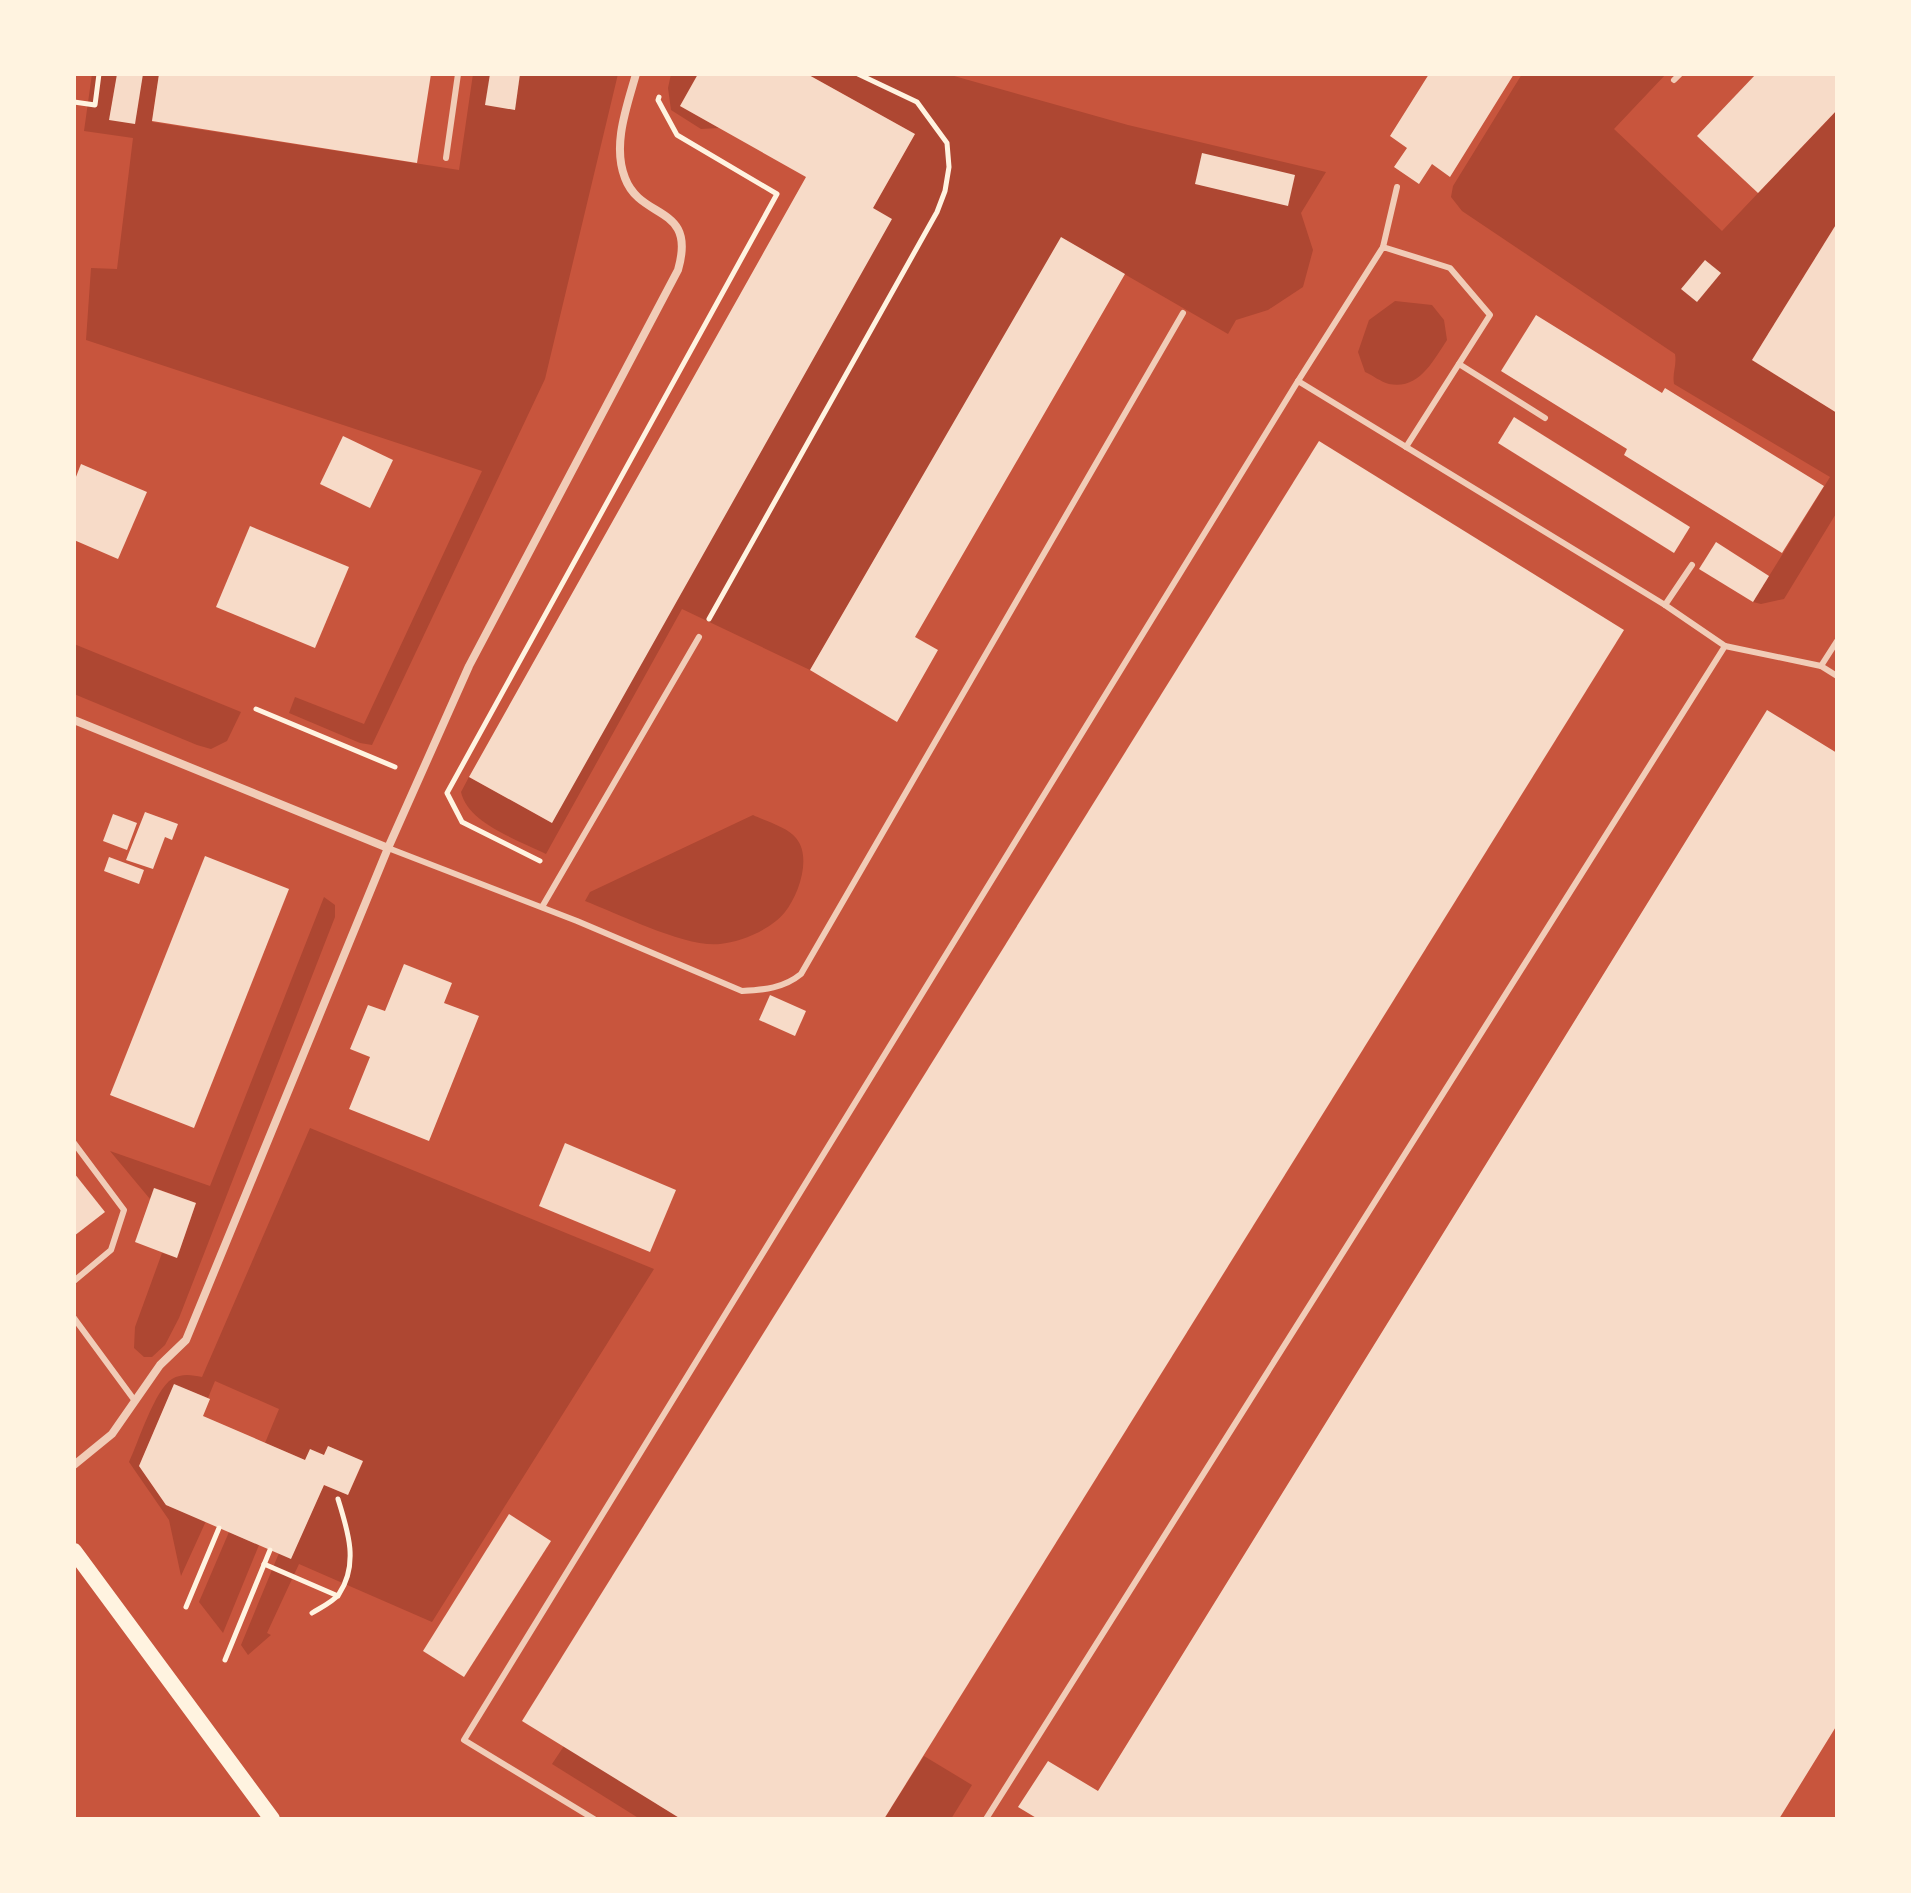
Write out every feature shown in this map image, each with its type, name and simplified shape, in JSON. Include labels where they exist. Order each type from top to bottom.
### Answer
[{"type":"main road","points":[[74,1551],[272,1819]]},
{"type":"street","points":[[74,1465],[112,1434],[160,1365],[186,1340],[388,848],[469,666],[678,270],[684,249],[682,236],[674,222],[629,188],[623,175],[621,136],[636,74]]},
{"type":"street","points":[[74,720],[388,848]]},
{"type":"lane","points":[[446,158],[458,74]]},
{"type":"lane","points":[[1674,80],[1680,74]]},
{"type":"lane","points":[[594,1819],[464,1740],[1383,247],[1397,187]]},
{"type":"lane","points":[[1383,247],[1450,268],[1490,315],[1406,447]]},
{"type":"lane","points":[[388,848],[542,907],[742,991],[791,982],[801,974],[1183,313]]},
{"type":"lane","points":[[1459,364],[1545,418]]},
{"type":"lane","points":[[1298,381],[1665,605],[1725,646],[1821,666],[1837,676]]},
{"type":"lane","points":[[1665,605],[1692,565]]},
{"type":"lane","points":[[542,907],[699,637]]},
{"type":"lane","points":[[1821,666],[1837,641]]},
{"type":"lane","points":[[986,1819],[1725,646]]},
{"type":"lane","points":[[74,1143],[124,1210],[111,1250],[74,1281]]},
{"type":"lane","points":[[74,1318],[135,1401]]},
{"type":"path","points":[[74,102],[95,105],[99,74]]},
{"type":"path","points":[[699,637],[937,212],[945,191],[949,167],[947,143],[917,102],[858,74]]},
{"type":"path","points":[[562,873],[462,822],[447,793],[777,194],[677,135],[658,100],[661,87]]},
{"type":"path","points":[[256,709],[420,777]]},
{"type":"path","points":[[312,1613],[338,1596],[350,1568],[350,1537],[338,1499]]},
{"type":"path","points":[[186,1607],[219,1528]]},
{"type":"path","points":[[225,1660],[270,1550]]},
{"type":"path","points":[[264,1564],[338,1596]]},
{"type":"shaded area","points":[[92,74],[159,74],[152,122],[459,170],[473,74],[618,74],[545,379],[372,745],[360,743],[289,713],[295,697],[364,724],[482,471],[86,340],[91,268],[117,269],[133,138],[84,131]]},
{"type":"shaded area","points":[[671,74],[698,74],[680,106],[719,128],[701,129],[671,110],[668,88]]},
{"type":"shaded area","points":[[807,74],[947,74],[1128,125],[1326,172],[1301,213],[1313,250],[1303,287],[1268,310],[1236,320],[1228,334],[1062,238],[810,670],[682,609],[546,854],[484,822],[473,813],[461,792],[469,777],[552,823],[873,208],[915,134]]},
{"type":"shaded area","points":[[1522,74],[1666,74],[1614,129],[1722,231],[1837,110],[1837,223],[1752,360],[1837,413],[1837,512],[1784,599],[1761,604],[1753,602],[1830,477],[1674,384],[1675,354],[1462,211],[1451,197],[1453,186]]},
{"type":"shaded area","points":[[1395,301],[1432,305],[1444,320],[1447,340],[1424,372],[1409,383],[1400,385],[1386,383],[1365,372],[1358,352],[1369,320]]},
{"type":"shaded area","points":[[74,644],[241,712],[227,741],[211,749],[197,745],[74,694]]},
{"type":"shaded area","points":[[753,815],[792,834],[801,846],[803,855],[802,875],[795,896],[779,918],[756,934],[720,944],[689,941],[585,901],[590,892]]},
{"type":"shaded area","points":[[324,897],[335,905],[335,917],[179,1318],[165,1345],[152,1357],[144,1357],[134,1348],[135,1327],[162,1253],[177,1257],[196,1203],[155,1188],[150,1199],[110,1151],[210,1186]]},
{"type":"shaded area","points":[[310,1128],[654,1269],[432,1622],[299,1564],[267,1633],[271,1635],[248,1655],[241,1645],[279,1553],[291,1558],[324,1485],[348,1495],[363,1462],[328,1446],[324,1455],[305,1460],[265,1443],[279,1409],[215,1381],[208,1398],[174,1385],[139,1466],[166,1505],[206,1521],[181,1576],[169,1520],[129,1462],[153,1405],[166,1385],[180,1376],[202,1377]]},
{"type":"shaded area","points":[[229,1532],[259,1545],[223,1633],[199,1602]]},
{"type":"shaded area","points":[[564,1746],[681,1819],[640,1819],[552,1764]]},
{"type":"shaded area","points":[[924,1756],[972,1785],[951,1819],[884,1819]]},
{"type":"building","points":[[117,74],[143,74],[135,124],[109,120]]},
{"type":"building","points":[[159,74],[431,74],[417,163],[152,121]]},
{"type":"building","points":[[490,74],[520,74],[515,110],[485,105]]},
{"type":"building","points":[[698,74],[807,74],[915,134],[873,208],[892,219],[552,823],[469,777],[806,177],[680,106]]},
{"type":"building","points":[[1429,74],[1514,74],[1450,177],[1432,164],[1419,184],[1394,167],[1407,148],[1390,136]]},
{"type":"building","points":[[1756,74],[1837,74],[1837,110],[1758,193],[1697,136]]},
{"type":"building","points":[[1202,153],[1295,175],[1288,206],[1195,184]]},
{"type":"building","points":[[1837,223],[1837,413],[1752,360]]},
{"type":"building","points":[[1061,237],[1125,274],[915,637],[938,650],[897,722],[810,670]]},
{"type":"building","points":[[1705,260],[1721,273],[1697,302],[1681,289]]},
{"type":"building","points":[[1536,315],[1662,393],[1665,388],[1824,486],[1782,553],[1624,455],[1627,449],[1501,371]]},
{"type":"building","points":[[1514,417],[1690,527],[1674,553],[1498,443]]},
{"type":"building","points":[[343,436],[393,460],[370,508],[320,484]]},
{"type":"building","points":[[1319,441],[1624,630],[884,1819],[681,1819],[522,1721]]},
{"type":"building","points":[[81,464],[147,492],[118,559],[74,540],[74,482]]},
{"type":"building","points":[[250,526],[349,567],[315,648],[216,607]]},
{"type":"building","points":[[1716,542],[1769,576],[1753,602],[1699,569]]},
{"type":"building","points":[[1767,710],[1837,753],[1837,1725],[1779,1819],[1038,1819],[1018,1807],[1048,1761],[1098,1791]]},
{"type":"building","points":[[145,812],[178,824],[172,840],[165,837],[153,869],[126,860]]},
{"type":"building","points":[[113,814],[137,823],[127,850],[103,841]]},
{"type":"building","points":[[205,856],[289,889],[194,1128],[110,1095]]},
{"type":"building","points":[[109,857],[144,870],[139,884],[104,871]]},
{"type":"building","points":[[404,964],[452,983],[444,1003],[479,1016],[429,1141],[349,1109],[370,1057],[350,1049],[368,1005],[385,1011]]},
{"type":"building","points":[[770,995],[806,1011],[795,1036],[759,1020]]},
{"type":"building","points":[[565,1143],[676,1190],[650,1252],[539,1206]]},
{"type":"building","points":[[74,1173],[105,1212],[74,1236]]},
{"type":"building","points":[[154,1188],[196,1203],[177,1258],[135,1242]]},
{"type":"building","points":[[174,1384],[210,1399],[203,1416],[305,1460],[310,1449],[324,1455],[328,1446],[363,1461],[348,1495],[324,1485],[291,1559],[166,1505],[139,1466]]},
{"type":"building","points":[[509,1514],[551,1541],[464,1677],[423,1651]]}]
